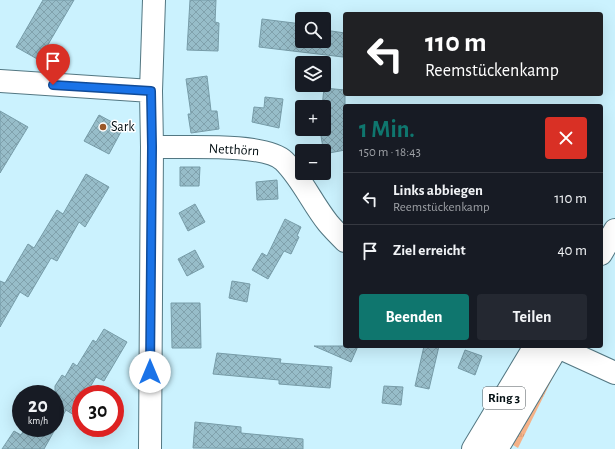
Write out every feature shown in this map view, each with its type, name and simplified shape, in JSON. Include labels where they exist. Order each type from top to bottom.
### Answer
[{"type":"street","points":[[150,449],[151,91],[154,0]]},
{"type":"street","points":[[0,81],[151,91]]},
{"type":"street","name":"Netthörn","points":[[152,147],[247,149],[270,152],[282,159],[296,174],[328,223],[343,239]]},
{"type":"street","points":[[603,251],[615,230]]},
{"type":"street","name":"Ring 3","points":[[473,449],[534,348]]},
{"type":"street","name":"Ring 3","points":[[497,449],[557,348]]},
{"type":"street","points":[[560,348],[615,373]]},
{"type":"green space","points":[[560,363],[518,448],[508,442]]},
{"type":"building","points":[[43,0],[74,0],[39,60],[16,47]]},
{"type":"building","points":[[190,0],[216,0],[215,22],[219,23],[218,51],[187,50]]},
{"type":"building","points":[[262,19],[295,23],[295,48],[331,48],[331,31],[343,33],[343,57],[259,47]]},
{"type":"building","points":[[207,76],[211,111],[217,111],[219,129],[191,133],[188,114],[191,114],[186,79]]},
{"type":"building","points":[[331,89],[343,90],[345,104],[343,104],[343,150],[331,153],[331,144],[322,144],[321,136],[331,136],[331,100],[323,100],[324,92],[331,92]]},
{"type":"building","points":[[265,97],[283,99],[279,128],[252,122],[254,107],[264,108]]},
{"type":"building","points":[[0,111],[28,127],[0,173]]},
{"type":"building","points":[[99,115],[123,128],[109,154],[84,141]]},
{"type":"building","points":[[180,167],[200,167],[199,186],[180,186]]},
{"type":"building","points":[[86,174],[109,187],[85,227],[79,222],[57,261],[51,258],[28,297],[20,292],[0,327],[0,281],[5,283],[28,244],[34,248],[57,210],[63,214]]},
{"type":"building","points":[[277,180],[278,199],[257,200],[256,182]]},
{"type":"building","points":[[195,204],[205,222],[188,231],[179,213]]},
{"type":"building","points":[[285,219],[301,227],[297,236],[299,237],[291,254],[284,251],[268,279],[252,270],[262,253],[267,256]]},
{"type":"building","points":[[195,250],[204,267],[187,276],[178,259]]},
{"type":"building","points":[[232,281],[250,284],[247,302],[229,298]]},
{"type":"building","points":[[171,303],[200,303],[201,348],[172,348]]},
{"type":"building","points":[[104,329],[127,342],[104,381],[96,377],[91,385],[72,385],[72,414],[66,410],[64,414],[64,385],[56,385],[62,375],[65,377],[73,363],[77,366],[93,340],[96,342]]},
{"type":"building","points":[[314,346],[343,346],[343,348],[357,348],[351,362]]},
{"type":"building","points":[[424,348],[439,348],[429,389],[415,386]]},
{"type":"building","points":[[465,350],[482,356],[475,375],[458,368]]},
{"type":"building","points":[[217,353],[281,359],[280,363],[332,367],[330,388],[279,384],[279,380],[213,374]]},
{"type":"building","points":[[384,386],[403,387],[401,405],[382,403]]},
{"type":"building","points":[[195,422],[241,427],[241,433],[303,439],[303,449],[193,448]]},
{"type":"building","points":[[12,434],[12,437],[51,437],[44,449],[2,449]]},
{"type":"place","name":"Sark","points":[[103,127]]},
{"type":"route","points":[[53,85],[151,91],[150,372]]}]
